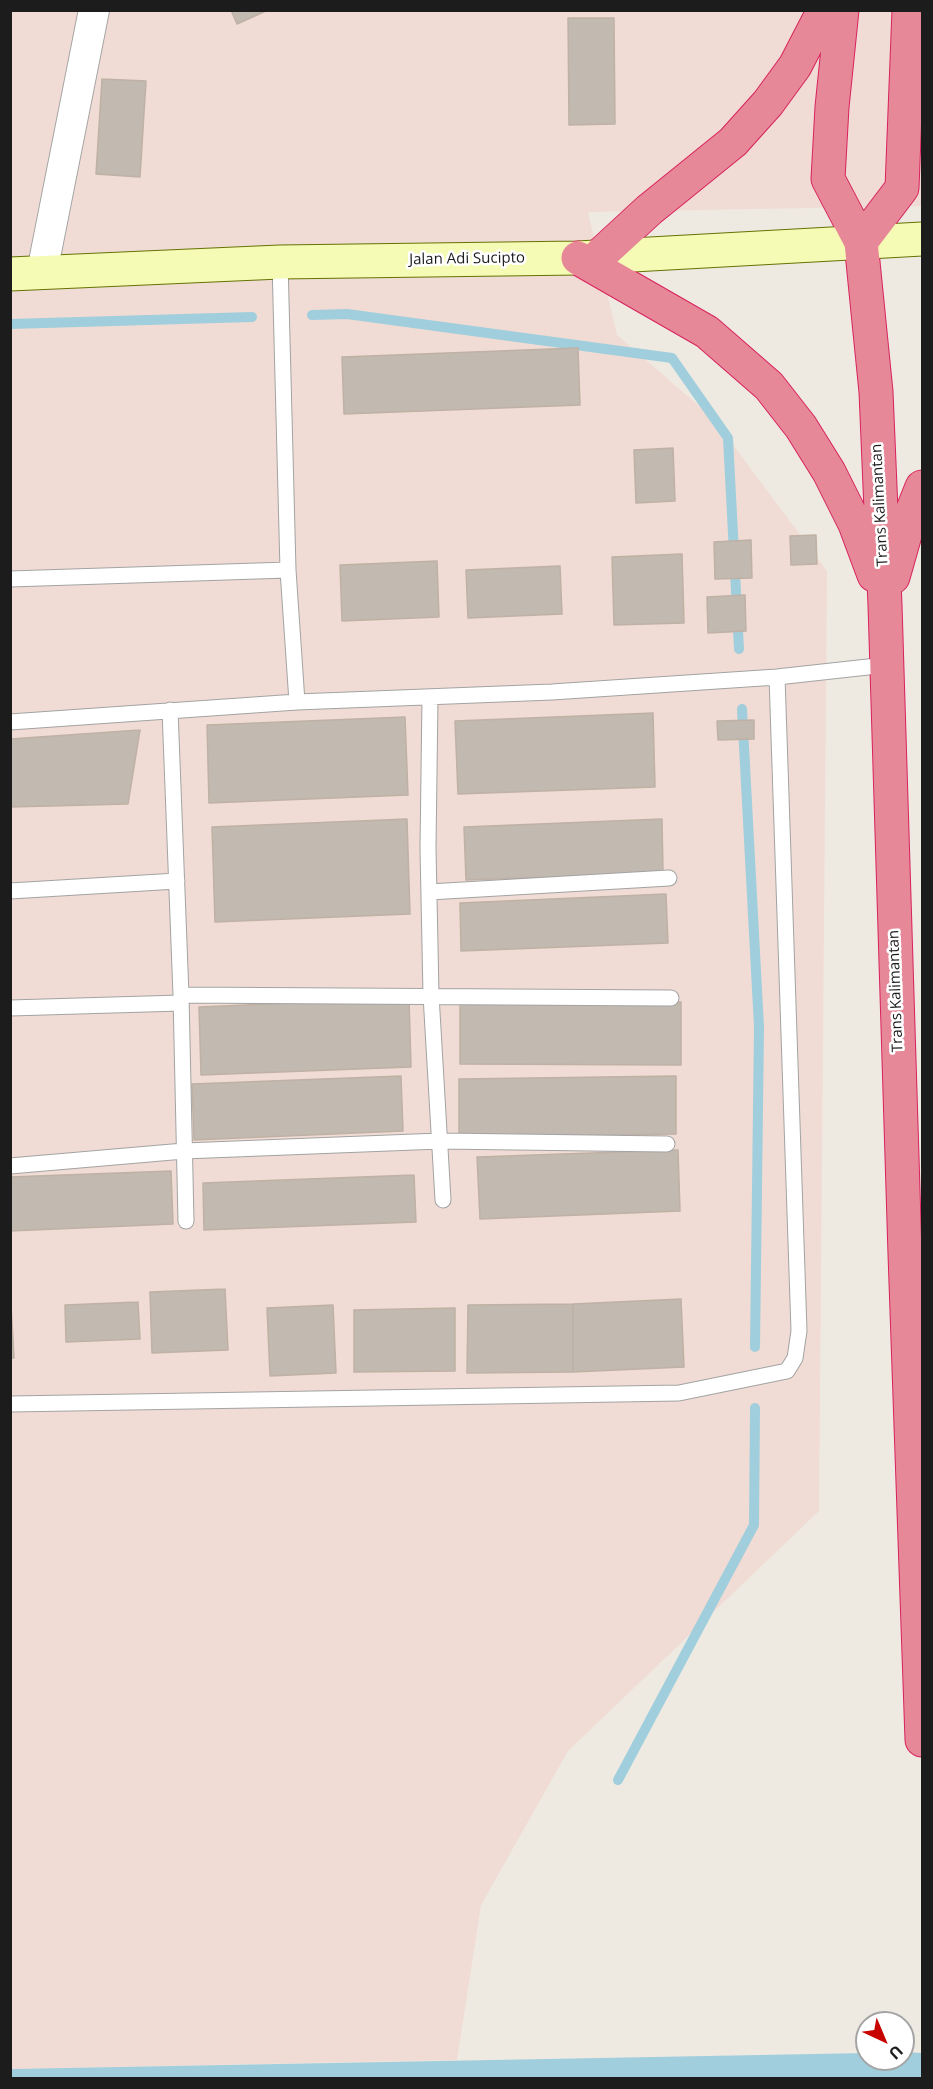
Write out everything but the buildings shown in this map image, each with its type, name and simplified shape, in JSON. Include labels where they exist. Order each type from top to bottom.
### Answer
[{"type":"highway","points":[[824,10],[795,66],[768,103],[733,142],[588,257],[707,332],[769,386],[801,427],[829,472],[855,524],[885,605]]},
{"type":"highway","points":[[842,10],[832,107],[828,179],[861,242],[902,188],[909,10]]},
{"type":"highway","name":"Trans Kalimantan","points":[[861,242],[876,392],[885,605],[922,1740]]},
{"type":"highway","points":[[885,605],[910,517],[922,487]]},
{"type":"main road","name":"Jalan Adi Sucipto","points":[[10,274],[280,262],[588,257],[922,238]]},
{"type":"street","points":[[42,272],[94,10]]},
{"type":"lane","points":[[280,262],[288,570],[297,702]]},
{"type":"lane","points":[[10,579],[288,570]]},
{"type":"lane","points":[[10,722],[297,702],[552,692],[777,677],[886,666]]},
{"type":"lane","points":[[10,1404],[679,1393],[787,1371],[795,1358],[799,1331],[777,677]]},
{"type":"lane","points":[[430,698],[428,848],[431,995],[443,1200]]},
{"type":"lane","points":[[170,710],[181,999],[186,1221]]},
{"type":"lane","points":[[429,892],[669,878]]},
{"type":"lane","points":[[10,891],[177,881]]},
{"type":"lane","points":[[10,1008],[181,999],[431,995],[671,998]]},
{"type":"lane","points":[[10,1166],[184,1151],[440,1141],[667,1144]]},
{"type":"shaded area","points":[[10,11],[922,11],[922,206],[588,212],[617,335],[713,418],[827,571],[819,1511],[568,1751],[481,1905],[457,2060],[11,2069]]},
{"type":"water","points":[[855,2053],[855,2071],[915,2071],[915,2053],[922,2053],[922,2078],[10,2078],[11,2069]]},
{"type":"waterway","points":[[312,315],[347,314],[672,358],[728,438],[739,649]]},
{"type":"waterway","points":[[10,324],[252,317]]},
{"type":"waterway","points":[[742,709],[759,1027],[755,1347]]},
{"type":"waterway","points":[[618,1780],[754,1525],[755,1408]]}]
